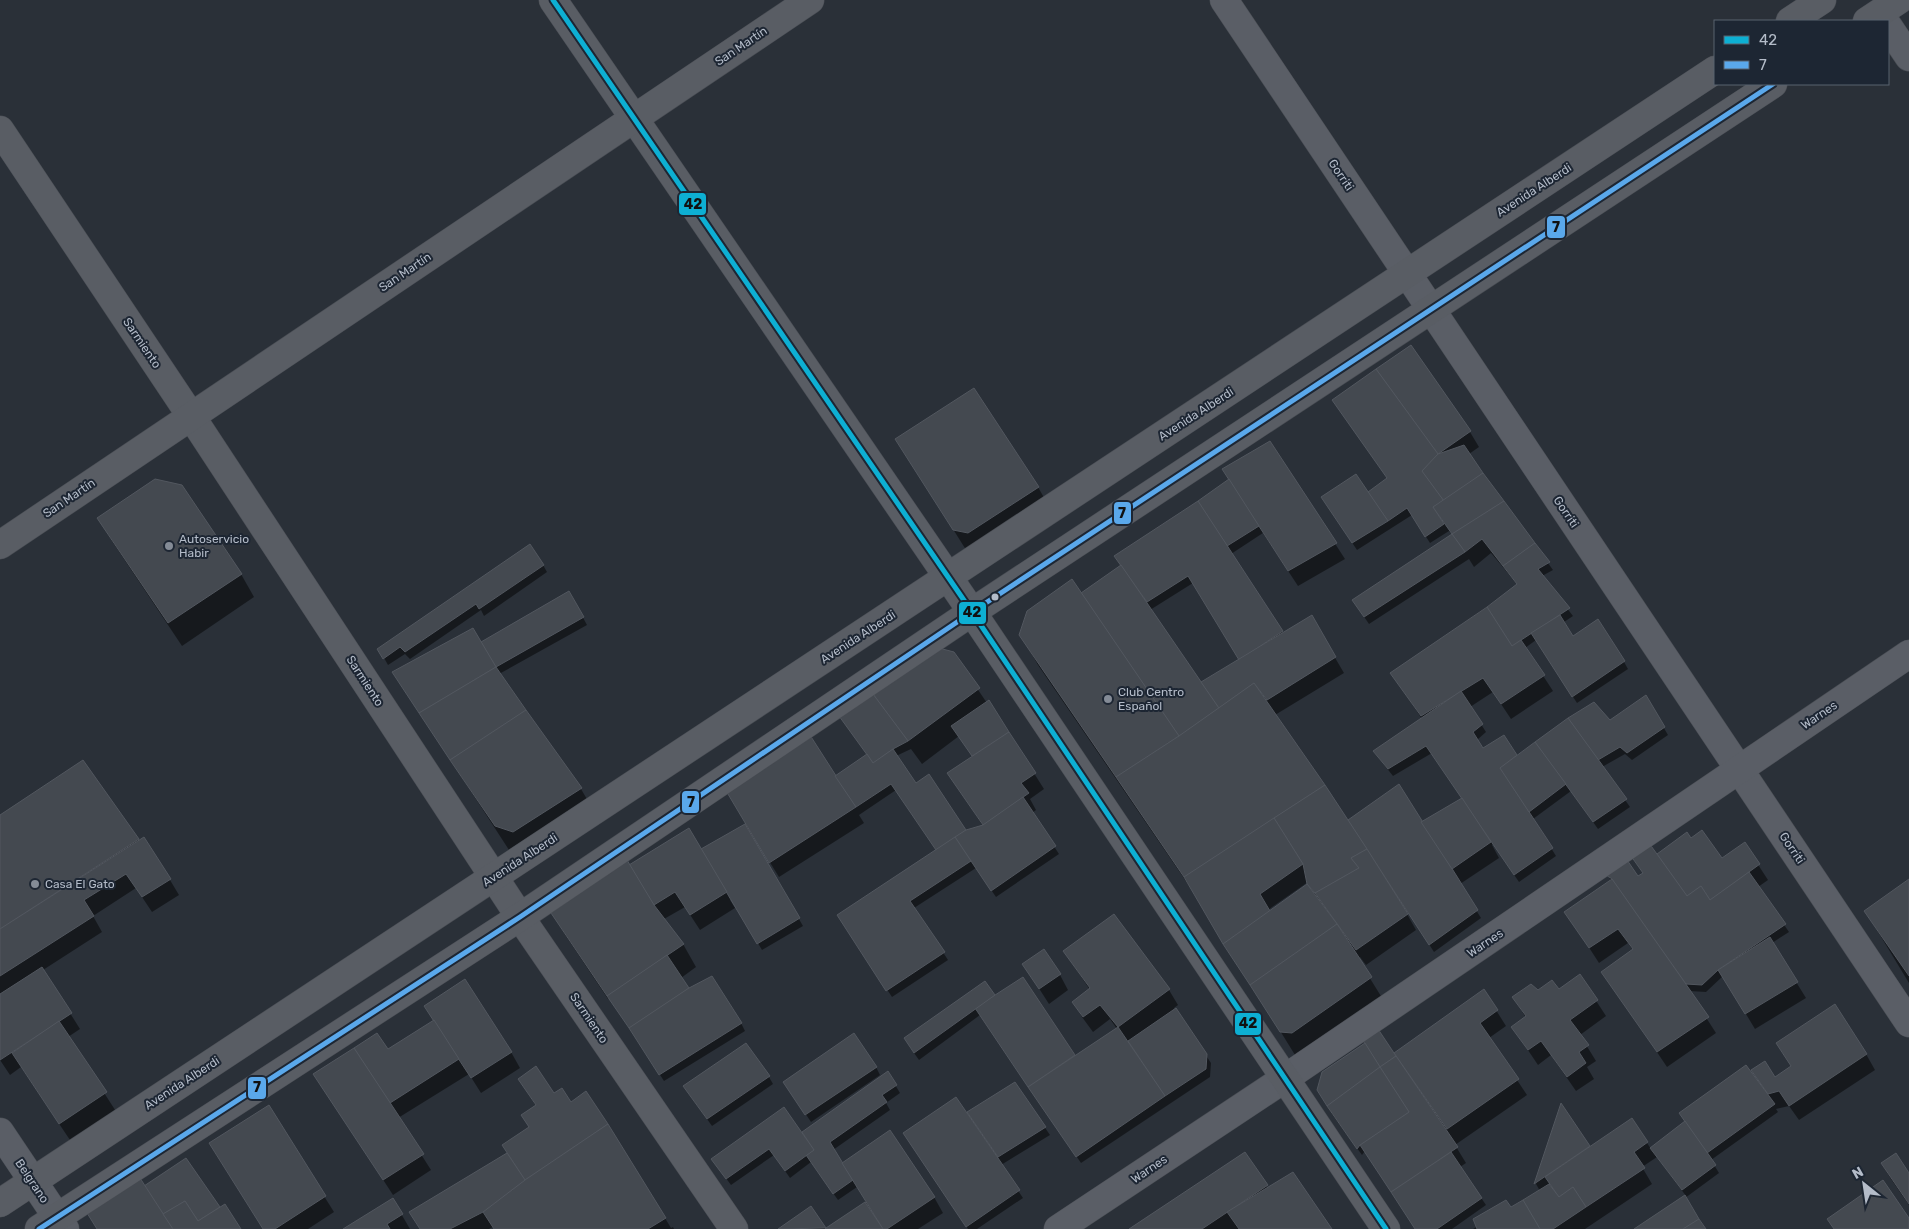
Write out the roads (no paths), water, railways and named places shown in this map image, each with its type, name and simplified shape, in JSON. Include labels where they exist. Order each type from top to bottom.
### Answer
[{"type":"main road","points":[[553,0],[972,612],[1386,1229]]},
{"type":"main road","name":"San Martín","points":[[0,545],[810,0]]},
{"type":"main road","points":[[1792,20],[1822,0]]},
{"type":"main road","name":"Avenida Alberdi","points":[[0,1203],[1714,71]]},
{"type":"main road","points":[[54,1225],[520,917],[972,612],[1771,85]]},
{"type":"main road","name":"Sarmiento","points":[[0,130],[191,416],[520,917],[734,1229]]},
{"type":"street","name":"Gorriti","points":[[1224,0],[1909,1023]]},
{"type":"street","points":[[1889,25],[1909,57]]},
{"type":"street","name":"Warnes","points":[[1058,1229],[1284,1079],[1909,654]]},
{"type":"street","name":"Belgrano","points":[[0,1132],[33,1181],[54,1225]]},
{"type":"place","name":"Autoservicio Habir","points":[[169,546]]},
{"type":"place","name":"Club Centro Español","points":[[1108,699]]},
{"type":"place","name":"Casa El Gato","points":[[35,884]]}]
